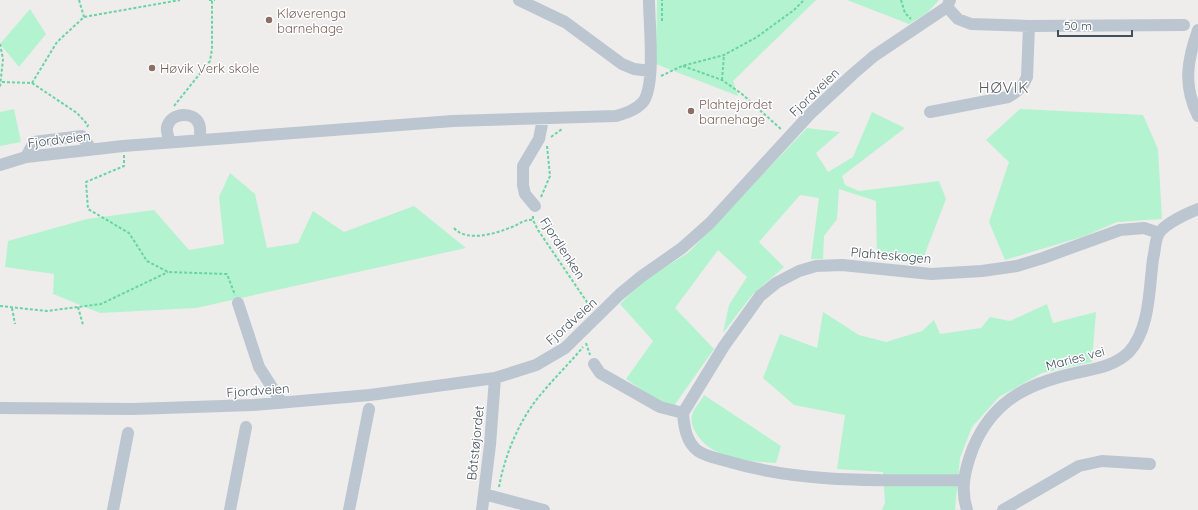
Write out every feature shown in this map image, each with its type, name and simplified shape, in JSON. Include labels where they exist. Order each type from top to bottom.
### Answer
[{"type":"street","points":[[519,0],[565,22],[622,64],[634,69],[657,72]]},
{"type":"street","name":"Fjordveien","points":[[0,165],[26,157],[91,149],[170,142],[453,121],[616,116],[632,111],[644,101],[657,72],[650,53],[649,0]]},
{"type":"street","points":[[948,3],[958,19],[971,24],[1029,26],[1184,25]]},
{"type":"street","name":"Fjordveien","points":[[0,408],[133,408],[282,403],[370,394],[495,378],[536,365],[583,339],[597,317],[631,285],[682,248],[710,223],[811,113],[874,56],[918,28],[948,3]]},
{"type":"street","points":[[930,112],[1008,97],[1017,92],[1024,85],[1027,77],[1029,26]]},
{"type":"street","points":[[1198,30],[1191,53],[1187,75],[1189,92],[1198,116]]},
{"type":"street","points":[[170,142],[167,127],[171,121],[179,115],[187,115],[195,118],[200,125],[200,140]]},
{"type":"street","points":[[535,206],[524,189],[523,166],[539,139],[543,119]]},
{"type":"street","points":[[26,157],[34,142],[82,136],[91,149]]},
{"type":"street","points":[[1159,233],[1186,214],[1198,209]]},
{"type":"street","name":"Plahteskogen","points":[[683,412],[724,346],[760,296],[776,283],[799,271],[816,266],[842,265],[914,273],[982,271],[1017,266],[1120,230],[1144,228],[1159,233]]},
{"type":"street","name":"Maries vei","points":[[967,510],[963,480],[975,444],[984,427],[1003,404],[1031,386],[1049,379],[1100,368],[1117,361],[1129,352],[1137,340],[1144,323],[1155,248],[1159,233]]},
{"type":"street","points":[[238,303],[259,367],[282,403]]},
{"type":"street","points":[[594,364],[600,373],[660,407],[683,412],[684,425],[689,440],[698,450],[738,464],[797,475],[866,480],[963,480]]},
{"type":"street","name":"Båtstøjordet","points":[[482,510],[495,378]]},
{"type":"street","points":[[349,510],[369,409]]},
{"type":"street","points":[[230,510],[246,428]]},
{"type":"street","points":[[113,510],[128,433]]},
{"type":"street","points":[[1003,510],[1079,466],[1102,461],[1150,464]]},
{"type":"street","points":[[484,494],[524,507],[544,510]]},
{"type":"path","points":[[79,0],[84,17]]},
{"type":"path","points":[[32,83],[57,42],[84,17],[180,0]]},
{"type":"path","points":[[173,107],[210,61],[212,49],[210,0],[215,0]]},
{"type":"path","points":[[662,0],[662,23]]},
{"type":"path","points":[[659,82],[657,72],[724,55],[757,37],[794,10],[804,0]]},
{"type":"path","points":[[901,0],[905,13],[918,28]]},
{"type":"path","points":[[0,44],[4,59],[2,82],[0,87]]},
{"type":"path","points":[[722,80],[724,55]]},
{"type":"path","points":[[682,66],[722,80],[742,94],[789,136]]},
{"type":"path","points":[[2,82],[32,83],[77,113],[88,125],[82,136]]},
{"type":"path","name":"Fjordlenken","points":[[566,128],[552,135],[547,145],[550,176],[546,188],[535,206],[532,220],[597,317]]},
{"type":"path","points":[[123,146],[124,166],[86,182],[88,209],[129,233],[147,261],[168,272],[227,274],[238,303]]},
{"type":"path","points":[[454,228],[457,231],[469,235],[482,235],[513,227],[526,219],[532,220]]},
{"type":"path","points":[[0,306],[47,311],[101,304],[168,272]]},
{"type":"path","points":[[12,307],[15,324]]},
{"type":"path","points":[[78,307],[83,325]]},
{"type":"path","points":[[583,339],[594,364]]},
{"type":"path","points":[[497,498],[502,473],[518,430],[541,394],[559,376],[583,339]]},
{"type":"green space","points":[[657,0],[816,0],[733,81],[738,96],[656,64]]},
{"type":"green space","points":[[847,0],[939,0],[927,13],[909,24]]},
{"type":"green space","points":[[30,9],[46,34],[19,67],[0,44]]},
{"type":"green space","points":[[14,109],[21,142],[0,146],[0,112]]},
{"type":"green space","points":[[1020,109],[1143,115],[1158,149],[1162,219],[1117,222],[1085,236],[1005,260],[989,222],[1009,162],[986,140]]},
{"type":"green space","points":[[872,112],[905,128],[842,176],[845,185],[859,191],[939,181],[946,199],[921,264],[877,259],[876,201],[839,189],[837,219],[824,236],[823,259],[811,259],[819,198],[800,195],[759,242],[784,267],[752,295],[723,333],[729,305],[747,277],[718,250],[675,308],[714,349],[671,410],[626,379],[653,341],[620,304],[644,280],[688,253],[807,128],[840,132],[816,153],[828,172],[853,157]]},
{"type":"green space","points":[[230,173],[255,194],[267,248],[298,243],[313,211],[344,232],[414,206],[466,248],[196,308],[100,313],[53,294],[54,274],[5,267],[8,241],[87,219],[154,210],[189,250],[224,244],[219,197]]},
{"type":"green space","points":[[1047,304],[1053,323],[1096,312],[1092,362],[1042,373],[999,397],[972,427],[960,458],[955,510],[882,510],[885,503],[883,472],[837,469],[845,415],[794,405],[763,378],[780,334],[817,348],[823,312],[859,335],[886,342],[922,331],[934,320],[940,334],[981,328],[990,317],[1010,321]]},
{"type":"green space","points":[[704,395],[781,446],[776,463],[733,458],[723,455],[705,444],[698,436],[692,421],[694,411]]},
{"type":"place","name":"Kløverenga barnehage","points":[[269,20]]},
{"type":"place","name":"Høvik Verk skole","points":[[152,68]]},
{"type":"place","name":"Plahtejordet barnehage","points":[[691,111]]},
{"type":"district","name":"HØVIK","points":[[1004,87]]}]
